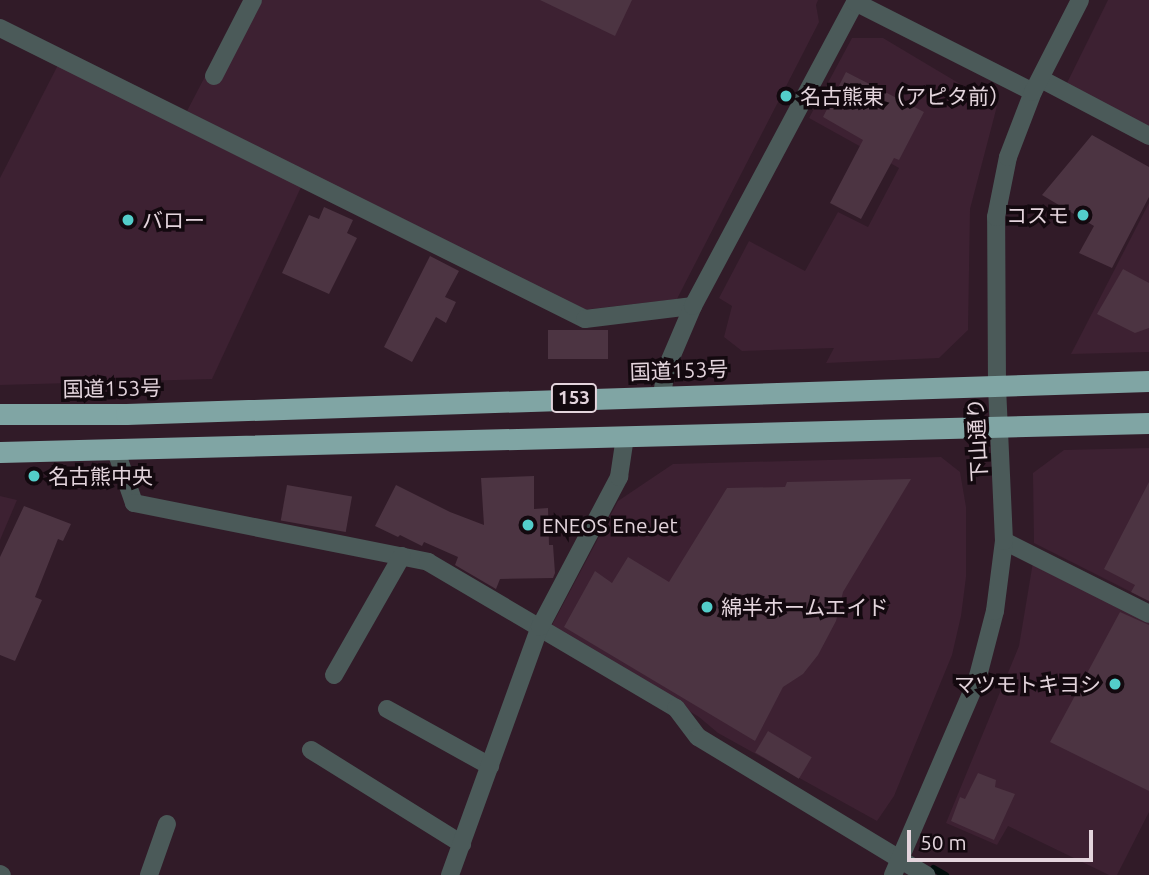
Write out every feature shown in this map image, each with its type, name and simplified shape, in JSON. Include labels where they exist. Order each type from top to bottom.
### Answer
[{"type":"highway","name":"国道153号","points":[[0,414],[127,414],[662,394],[997,386],[1146,376]]},
{"type":"highway","name":"153","points":[[0,452],[1149,423]]},
{"type":"street","points":[[214,76],[253,0]]},
{"type":"street","name":"下山通り","points":[[896,867],[976,680],[995,611],[1004,541],[997,386],[996,217],[1008,157],[1037,86],[1080,0]]},
{"type":"street","points":[[662,394],[667,366],[693,306],[855,2],[863,3],[1149,136]]},
{"type":"street","points":[[0,28],[585,319],[693,306]]},
{"type":"street","points":[[450,875],[540,627],[619,477],[625,437]]},
{"type":"street","points":[[116,451],[134,503],[428,562],[676,708],[698,737],[896,867],[926,875]]},
{"type":"street","points":[[1004,541],[1149,614]]},
{"type":"street","points":[[334,675],[402,556]]},
{"type":"street","points":[[387,709],[490,766]]},
{"type":"street","points":[[311,750],[462,844]]},
{"type":"street","points":[[149,875],[167,824]]},
{"type":"shaded area","points":[[245,0],[818,0],[816,5],[819,22],[677,299],[582,310],[187,111]]},
{"type":"shaded area","points":[[1108,0],[1149,0],[1149,129],[1066,85]]},
{"type":"shaded area","points":[[852,38],[883,38],[997,106],[970,209],[968,330],[939,358],[826,363],[834,348],[742,351],[724,337],[732,306],[719,298],[749,241],[805,271],[838,212],[868,227],[899,168],[809,118]]},
{"type":"shaded area","points":[[58,65],[302,185],[212,379],[0,385],[0,178]]},
{"type":"shaded area","points":[[1149,203],[1149,352],[1071,354],[1119,261]]},
{"type":"shaded area","points":[[1149,448],[1149,601],[1034,543],[1033,473],[1064,450]]},
{"type":"shaded area","points":[[941,457],[960,472],[966,507],[966,577],[961,616],[952,655],[894,796],[877,821],[718,733],[699,717],[551,627],[618,501],[673,464]]},
{"type":"shaded area","points":[[0,496],[17,500],[0,540]]},
{"type":"shaded area","points":[[1033,562],[1149,621],[1149,812],[1117,875],[1109,875],[1008,826],[997,845],[946,823],[1019,646]]},
{"type":"building","points":[[540,0],[632,0],[615,36]]},
{"type":"building","points":[[846,72],[924,112],[899,160],[894,158],[861,219],[830,203],[863,140],[823,117]]},
{"type":"building","points":[[1092,135],[1149,167],[1149,197],[1112,268],[1079,253],[1094,226],[1042,195]]},
{"type":"building","points":[[324,207],[353,220],[347,233],[357,238],[329,294],[282,273],[309,215],[319,219]]},
{"type":"building","points":[[430,256],[459,271],[445,297],[456,302],[446,323],[436,317],[412,362],[384,347]]},
{"type":"building","points":[[1123,269],[1149,283],[1149,328],[1135,333],[1097,314]]},
{"type":"building","points":[[548,330],[608,330],[608,359],[548,359]]},
{"type":"building","points":[[534,476],[534,509],[548,508],[549,545],[553,545],[555,573],[553,578],[500,579],[496,589],[455,565],[458,557],[424,542],[422,546],[375,526],[396,485],[450,512],[484,525],[481,478]]},
{"type":"building","name":"綿半ホームエイド","points":[[911,479],[843,592],[836,621],[818,655],[803,674],[783,687],[755,741],[564,627],[595,571],[612,583],[628,557],[669,582],[727,488],[785,487],[787,482]]},
{"type":"building","points":[[1149,482],[1149,601],[1131,592],[1135,585],[1104,569]]},
{"type":"building","points":[[287,485],[352,496],[346,532],[281,520]]},
{"type":"building","points":[[24,506],[71,524],[63,541],[58,539],[35,597],[42,600],[15,661],[0,655],[0,557]]},
{"type":"building","name":"マツモトキヨシ","points":[[1120,612],[1149,625],[1149,791],[1050,742]]},
{"type":"building","points":[[768,731],[812,757],[799,779],[755,752]]},
{"type":"building","points":[[978,773],[996,780],[995,787],[1015,794],[994,840],[951,821],[960,797],[965,799]]},
{"type":"waterway","points":[[933,868],[945,875]]},
{"type":"place","name":"名古熊東（アピタ前）","points":[[786,96]]},
{"type":"place","name":"コスモ","points":[[1083,215]]},
{"type":"place","name":"バロー","points":[[128,220]]},
{"type":"place","name":"名古熊中央","points":[[34,476]]},
{"type":"place","name":"ENEOS EneJet","points":[[528,525]]},
{"type":"place","name":"綿半ホームエイド","points":[[707,607]]},
{"type":"place","name":"マツモトキヨシ","points":[[1115,684]]}]
